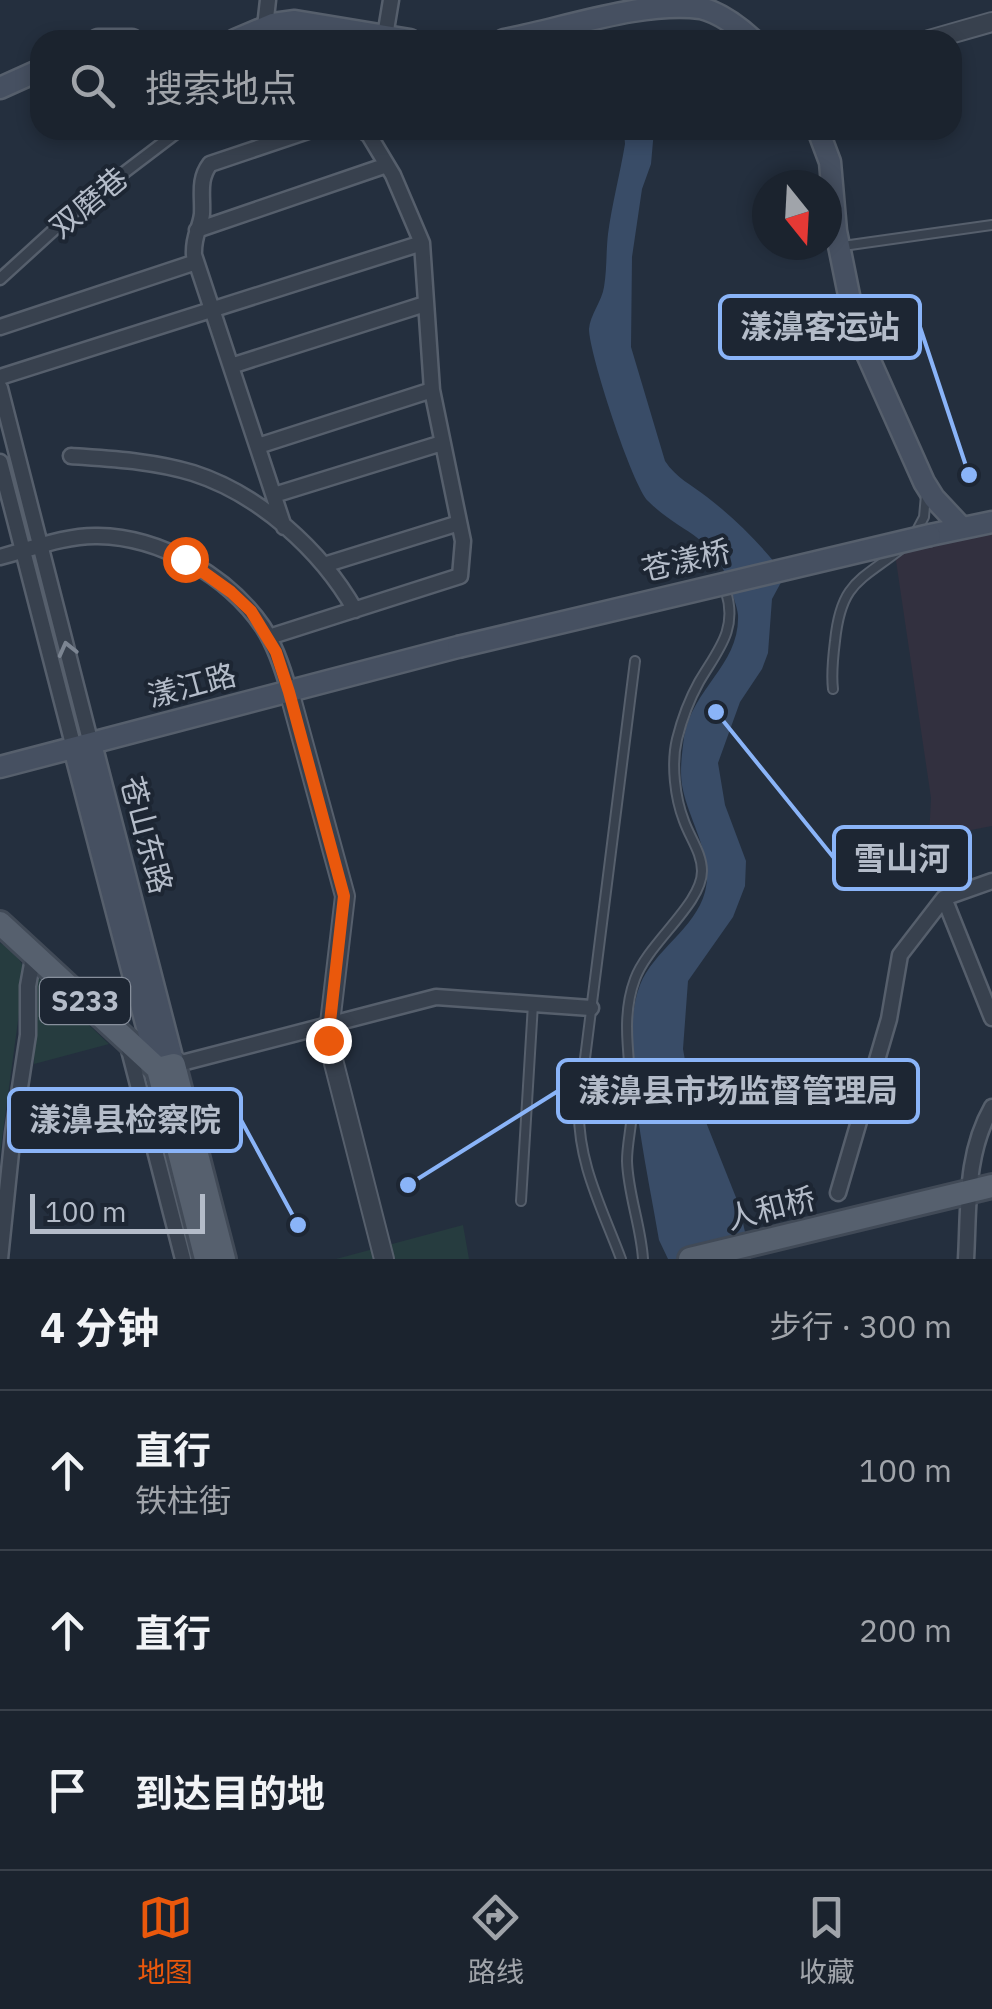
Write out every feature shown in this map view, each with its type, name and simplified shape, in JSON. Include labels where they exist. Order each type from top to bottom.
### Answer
[{"type":"main road","points":[[548,30],[655,6],[679,6],[710,11],[739,30]]},
{"type":"main road","points":[[258,30],[294,21],[349,30]]},
{"type":"main road","points":[[0,88],[30,74]]},
{"type":"main road","points":[[821,140],[831,170]]},
{"type":"main road","points":[[842,260],[866,352],[926,486],[962,528],[992,522]]},
{"type":"main road","name":"苍漾桥","points":[[458,648],[962,528]]},
{"type":"main road","name":"漾江路","points":[[0,767],[458,648]]},
{"type":"main road","name":"苍山东路","points":[[82,746],[166,1067],[224,1259]]},
{"type":"main road","name":"S233","points":[[0,923],[127,1040],[166,1067]]},
{"type":"main road","name":"苍山东路","points":[[166,1067],[206,1259]]},
{"type":"main road","name":"人和桥","points":[[690,1259],[981,1189]]},
{"type":"street","points":[[265,27],[268,0]]},
{"type":"street","points":[[387,30],[390,0]]},
{"type":"street","points":[[962,31],[992,22]]},
{"type":"street","name":"双磨巷","points":[[0,279],[80,206],[167,140]]},
{"type":"street","points":[[282,140],[210,164],[203,174],[202,218],[193,237],[196,262],[284,527]]},
{"type":"street","points":[[268,637],[460,576],[463,541],[432,390],[422,242],[372,140]]},
{"type":"street","points":[[196,230],[387,165]]},
{"type":"street","points":[[0,377],[422,242]]},
{"type":"street","points":[[0,327],[196,262]]},
{"type":"street","points":[[232,366],[424,304]]},
{"type":"street","name":"苍山东路","points":[[0,388],[40,546],[82,746]]},
{"type":"street","points":[[258,446],[432,390]]},
{"type":"street","points":[[274,495],[442,443]]},
{"type":"street","points":[[72,456],[133,461],[192,473],[238,491],[324,564],[354,610]]},
{"type":"street","name":"苍山东路","points":[[0,462],[82,746]]},
{"type":"street","points":[[324,564],[458,523]]},
{"type":"street","points":[[0,557],[98,536],[160,548],[185,559],[231,592],[251,611],[268,637],[289,692],[344,896],[329,1024],[331,1054],[384,1259]]},
{"type":"street","points":[[838,1192],[889,1020],[900,955],[944,898],[992,881]]},
{"type":"street","points":[[944,898],[992,1018]]},
{"type":"street","points":[[0,1259],[28,1035],[28,986],[34,953]]},
{"type":"street","points":[[166,1067],[436,997],[591,1008]]},
{"type":"street","points":[[127,1040],[182,1259]]},
{"type":"street","points":[[966,1259],[981,1189],[972,1157],[979,1130],[992,1108]]},
{"type":"lane","points":[[842,246],[992,225]]},
{"type":"lane","points":[[832,689],[842,599],[918,530],[924,518],[926,486]]},
{"type":"lane","points":[[643,1259],[627,1162],[632,1110],[626,1044],[628,1008],[635,978],[654,944],[697,896],[702,872],[698,852],[683,820],[675,779],[675,745],[698,684],[726,641],[731,620],[726,592]]},
{"type":"lane","points":[[621,1259],[589,1182],[578,1132],[636,661]]},
{"type":"lane","points":[[521,1201],[533,1004]]},
{"type":"shaded area","points":[[992,531],[992,826],[929,838],[931,798],[895,554]]},
{"type":"green space","points":[[0,943],[13,950],[25,969],[0,1154]]},
{"type":"green space","points":[[37,976],[109,1044],[34,1064]]},
{"type":"green space","points":[[463,1225],[469,1259],[336,1259]]},
{"type":"water","points":[[625,140],[653,140],[632,257],[631,347],[665,461],[679,477],[739,524],[785,575],[772,599],[768,653],[740,702],[718,763],[725,805],[746,861],[745,886],[733,917],[688,981],[683,1049],[688,1077],[739,1205],[751,1259],[668,1259],[659,1240],[637,1110],[632,1040],[640,985],[646,972],[693,917],[707,879],[704,853],[682,784],[684,737],[697,704],[732,648],[738,615],[715,555],[648,501],[641,490],[612,418],[596,364],[589,329],[604,287],[608,234]]},
{"type":"place","name":"漾濞客运站","points":[[969,475]]},
{"type":"place","name":"雪山河","points":[[716,712]]},
{"type":"place","name":"漾濞县市场监督管理局","points":[[408,1185]]},
{"type":"place","name":"漾濞县检察院","points":[[298,1225]]},
{"type":"route","points":[[185,559],[251,611],[282,668],[344,896],[328,1040]]}]
